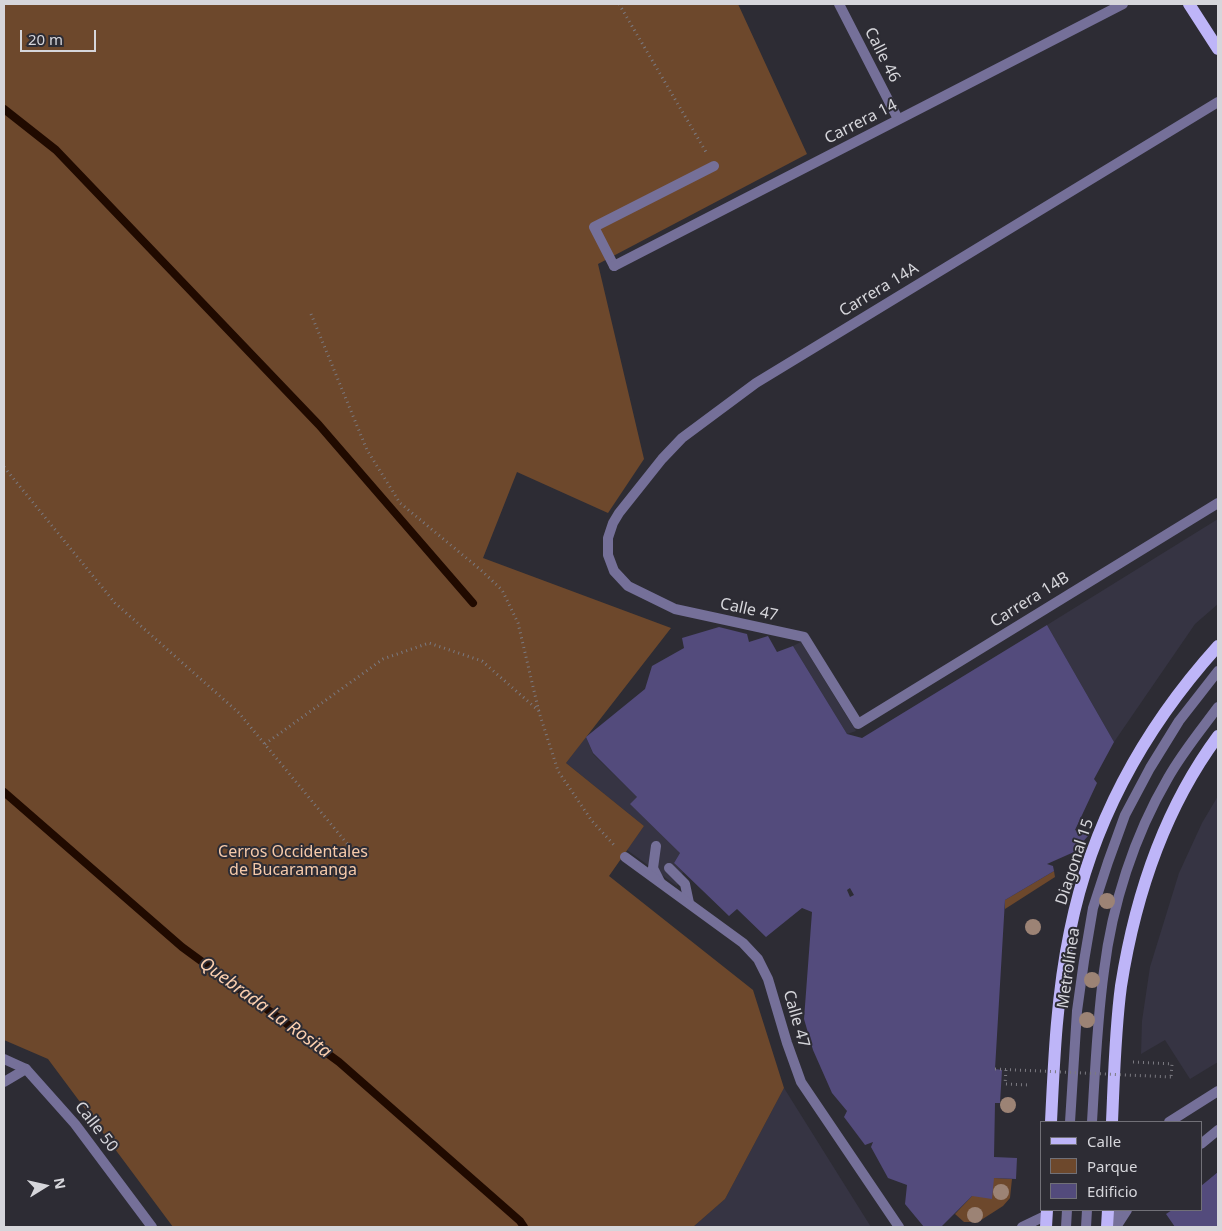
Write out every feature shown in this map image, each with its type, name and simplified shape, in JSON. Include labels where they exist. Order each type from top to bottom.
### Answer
[{"type":"main road","points":[[1189,4],[1218,49]]},
{"type":"main road","name":"Diagonal 15","points":[[1051,1121],[1061,989],[1070,931],[1083,881],[1098,837],[1117,792],[1139,750],[1192,675],[1218,646]]},
{"type":"main road","points":[[1112,1121],[1114,1067],[1121,987],[1144,884],[1168,822],[1183,790],[1218,736]]},
{"type":"main road","points":[[1108,1211],[1108,1227]]},
{"type":"street","name":"Calle 46","points":[[839,4],[898,119]]},
{"type":"street","name":"Carrera 14","points":[[714,166],[594,227],[614,266],[1123,4]]},
{"type":"street","name":"Carrera 14A","points":[[608,555],[608,538],[619,513],[662,459],[682,438],[716,412],[756,383],[1218,102]]},
{"type":"street","name":"Carrera 14B","points":[[858,724],[1218,503]]},
{"type":"street","name":"Calle 47","points":[[608,555],[614,571],[628,586],[675,609],[804,637],[858,724]]},
{"type":"street","name":"Metrolínea","points":[[1070,1121],[1077,1011],[1084,961],[1093,908],[1108,862],[1125,815],[1150,768],[1179,721],[1218,671]]},
{"type":"street","points":[[1092,1121],[1104,970],[1113,918],[1128,867],[1148,816],[1168,778],[1190,743],[1218,707]]},
{"type":"street","points":[[656,846],[653,868],[660,882]]},
{"type":"street","name":"Calle 47","points":[[625,857],[743,942],[758,959],[768,979],[786,1043],[802,1082],[899,1227]]},
{"type":"street","points":[[669,868],[685,884],[689,903]]},
{"type":"street","name":"Calle 50","points":[[4,1059],[26,1069],[75,1124],[152,1227]]},
{"type":"street","points":[[4,1082],[26,1069]]},
{"type":"street","points":[[1172,1121],[1218,1091]]},
{"type":"street","points":[[1202,1143],[1218,1130]]},
{"type":"street","points":[[1066,1227],[1067,1211]]},
{"type":"street","points":[[1086,1227],[1087,1211]]},
{"type":"street","points":[[1115,1227],[1118,1211]]},
{"type":"street","points":[[1115,1227],[1126,1211]]},
{"type":"street","points":[[1022,1227],[1046,1217]]},
{"type":"path","points":[[619,4],[714,166]]},
{"type":"path","points":[[311,314],[367,450],[400,503],[502,590],[518,623],[539,712],[558,771],[592,821],[625,857]]},
{"type":"path","points":[[4,467],[115,604],[239,713],[354,852]]},
{"type":"path","points":[[265,744],[383,659],[429,642],[482,660],[539,712]]},
{"type":"path","points":[[995,1070],[1171,1077],[1172,1064],[1129,1062]]},
{"type":"path","points":[[1006,1070],[1005,1084],[1030,1085]]},
{"type":"shaded area","points":[[1218,519],[1218,604],[1195,624],[1114,742],[1047,625]]},
{"type":"shaded area","points":[[801,642],[856,731],[847,734],[793,646]]},
{"type":"shaded area","points":[[586,737],[593,754],[637,797],[680,853],[674,863],[683,872],[677,886],[627,850],[644,826],[566,763]]},
{"type":"shaded area","points":[[1218,796],[1218,1062],[1190,1079],[1165,1040],[1141,1054],[1142,1021],[1150,967],[1179,873],[1202,823]]},
{"type":"shaded area","points":[[784,1088],[871,1227],[693,1227],[725,1199]]},
{"type":"green space","name":"Cerros Occidentales de Bucaramanga","points":[[4,4],[738,4],[807,154],[598,264],[644,459],[608,513],[517,472],[483,558],[671,628],[566,763],[644,826],[609,876],[753,990],[784,1088],[725,1199],[693,1227],[173,1227],[48,1059],[4,1040]]},
{"type":"green space","points":[[1054,871],[1055,877],[1005,909],[1005,900]]},
{"type":"green space","points":[[994,1178],[1012,1179],[1010,1198],[1003,1206],[978,1222],[964,1222],[955,1214],[972,1196]]},
{"type":"building","points":[[1047,625],[1114,742],[1094,779],[1097,783],[1075,830],[1088,836],[1074,852],[1047,864],[1053,866],[1054,871],[1005,900],[995,1069],[1002,1070],[1000,1103],[995,1103],[994,1157],[1017,1158],[1016,1179],[994,1178],[992,1199],[972,1196],[941,1227],[924,1227],[905,1204],[907,1185],[888,1178],[871,1147],[873,1142],[865,1145],[844,1117],[847,1111],[832,1093],[813,1050],[804,1019],[812,912],[802,908],[766,937],[737,909],[729,916],[674,863],[680,853],[630,804],[637,797],[593,753],[586,737],[645,689],[652,666],[684,648],[682,638],[719,627],[747,634],[749,642],[768,636],[777,652],[793,646],[847,734],[862,738]],"holes":[[[850,888],[854,895],[850,897],[847,890]]]},
{"type":"building","points":[[1218,1172],[1218,1227],[1175,1227],[1166,1214],[1170,1211],[1202,1211],[1202,1185]]},
{"type":"waterway","points":[[4,109],[56,150],[319,425],[473,603]]},
{"type":"waterway","name":"Quebrada La Rosita","points":[[4,792],[182,947],[339,1062],[520,1221],[524,1227]]}]
